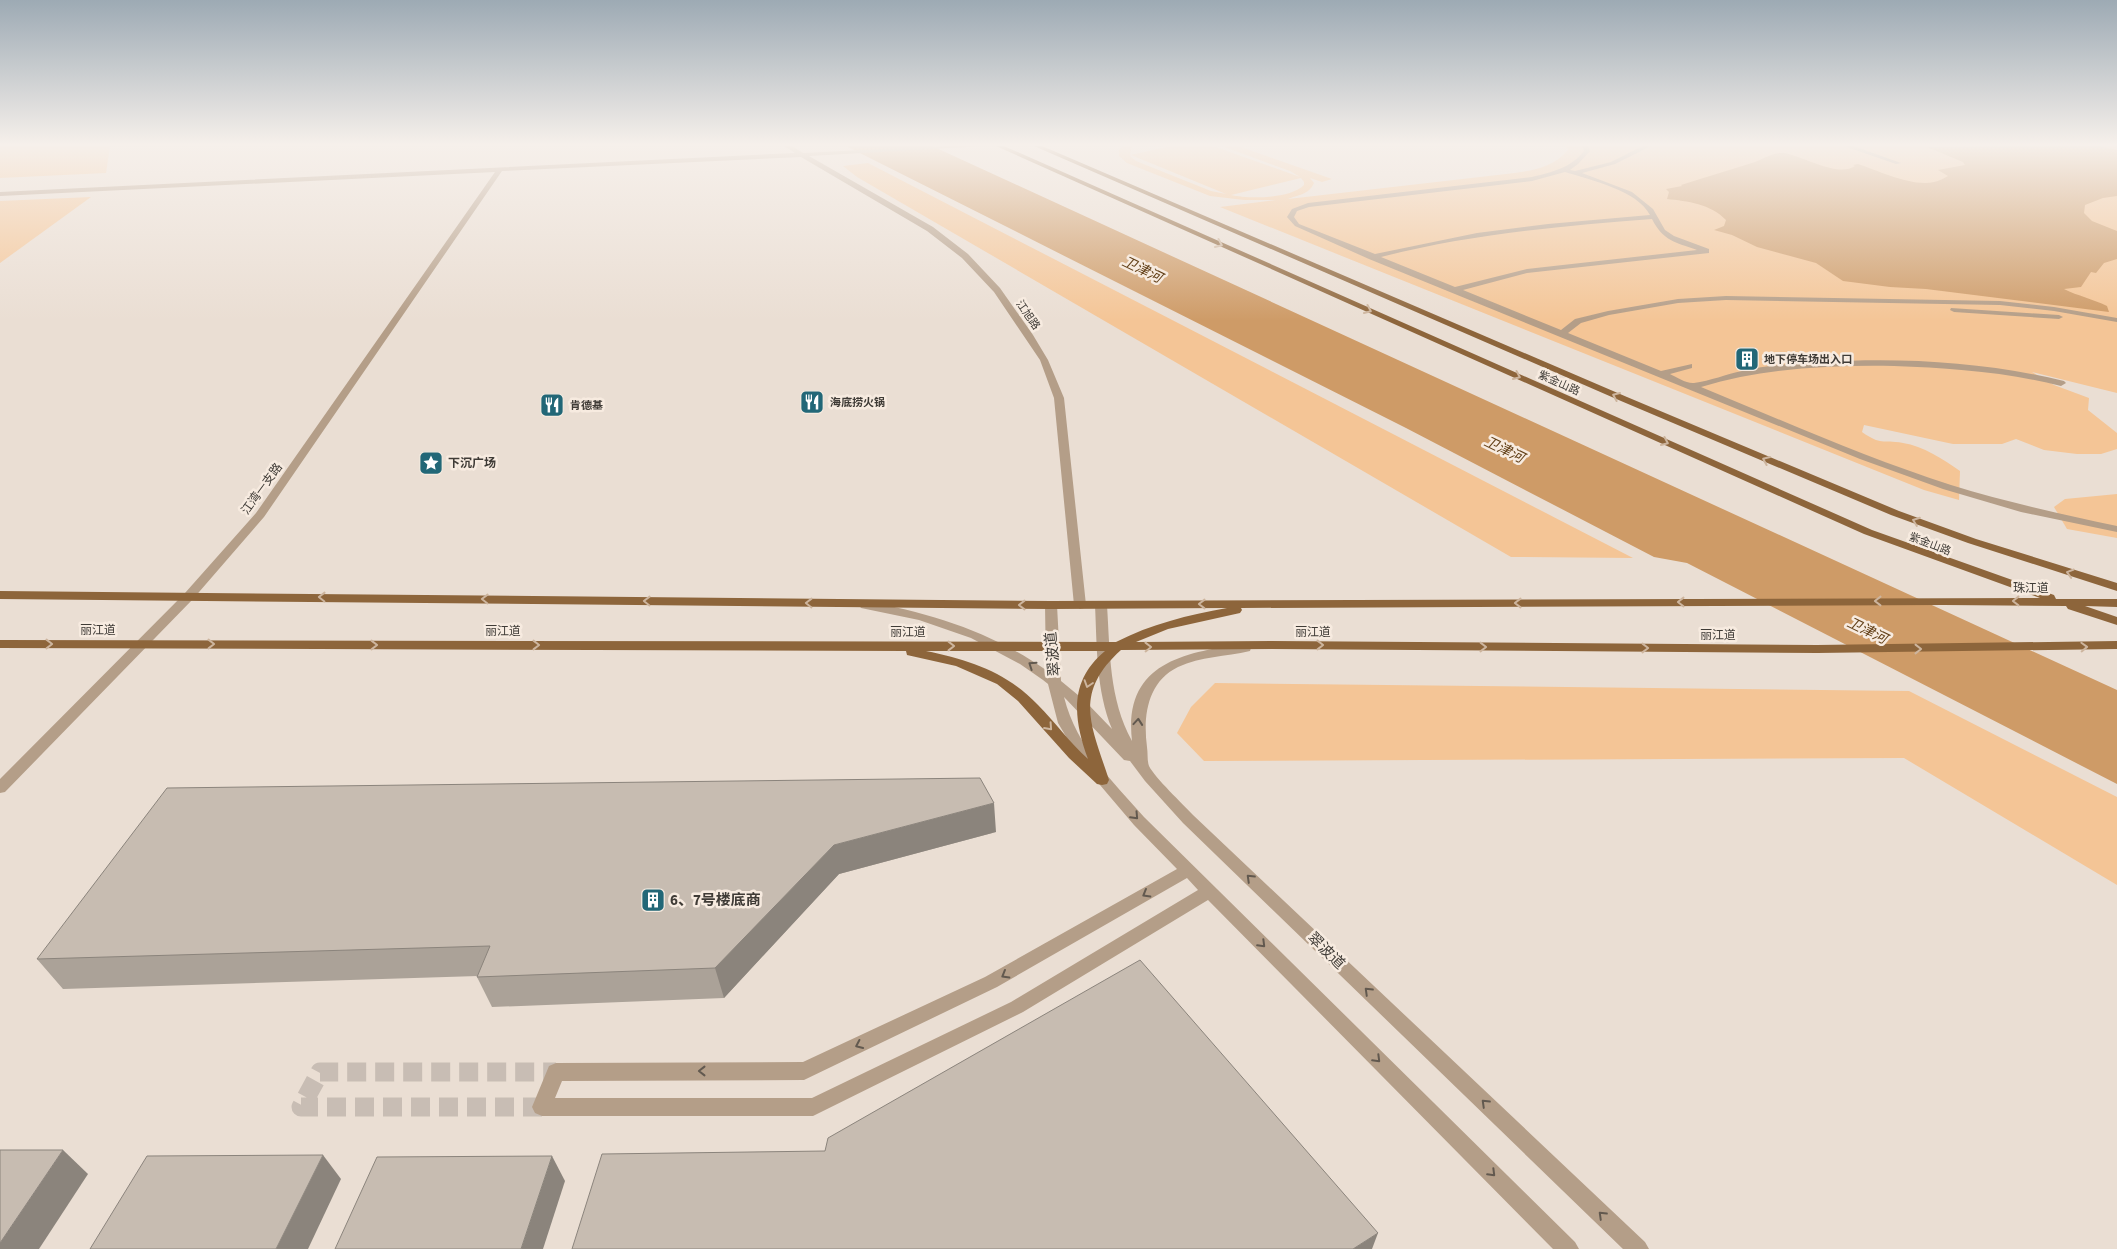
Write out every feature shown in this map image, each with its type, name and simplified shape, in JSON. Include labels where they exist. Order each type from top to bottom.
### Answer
[{"type":"main road","name":"紫金山路","points":[[1130,204],[1868,532],[1947,562],[2117,621]]},
{"type":"main road","name":"紫金山路","points":[[1172,204],[1641,407],[1895,513],[1972,541],[2117,587]]},
{"type":"main road","points":[[0,595],[858,604],[1268,604]]},
{"type":"main road","name":"珠江道","points":[[1268,604],[1944,601],[2117,603]]},
{"type":"main road","points":[[1102,780],[1083,707],[1087,682],[1094,668],[1108,650],[1137,636],[1167,626],[1268,604]]},
{"type":"main road","name":"丽江道","points":[[0,644],[867,646],[1051,647],[1108,650],[1272,645],[1817,649],[2117,646]]},
{"type":"main road","points":[[867,646],[951,660],[990,674],[1004,682],[1034,709],[1072,752],[1102,780]]},
{"type":"street","name":"江湾一支路","points":[[0,788],[189,596],[260,515],[476,204]]},
{"type":"street","name":"江旭路","points":[[888,204],[930,229],[965,256],[997,290],[1044,360],[1059,398],[1080,605]]},
{"type":"street","points":[[1314,204],[1294,210],[1290,217],[1297,225],[1372,257],[1864,457],[1947,487],[2025,510],[2117,529]]},
{"type":"street","points":[[1453,290],[1527,271],[1706,251],[1671,238],[1662,231],[1651,210],[1643,204]]},
{"type":"street","points":[[1372,257],[1410,246],[1505,230],[1656,217]]},
{"type":"street","points":[[1562,334],[1578,321],[1637,307],[1726,298],[1847,300],[1977,312],[2117,320]]},
{"type":"street","points":[[1691,386],[1721,377],[1766,369],[1843,364],[1957,366],[1998,369],[2028,374],[2061,383]]},
{"type":"street","points":[[1660,374],[1689,366]]},
{"type":"street","points":[[858,604],[925,616],[1003,647],[1056,682],[1083,707],[1143,770]]},
{"type":"street","name":"翠波道","points":[[1051,605],[1051,647],[1061,713],[1066,725],[1102,780],[1139,821],[1568,1249]]},
{"type":"street","name":"翠波道","points":[[1101,605],[1108,650],[1108,698],[1131,752],[1143,770],[1188,819],[1638,1249]]},
{"type":"street","points":[[1143,770],[1137,726],[1145,689],[1157,674],[1174,664],[1202,654],[1272,645]]},
{"type":"street","points":[[1188,870],[991,982],[804,1071],[556,1072],[542,1108],[813,1107],[1017,1007],[1210,891]]},
{"type":"shaded area","points":[[0,204],[81,204],[0,263]]},
{"type":"shaded area","points":[[904,204],[948,204],[1633,558],[1511,557]]},
{"type":"shaded area","points":[[1242,204],[2117,204],[2117,393],[2032,372],[2054,385],[2089,398],[2088,410],[2117,433],[2117,449],[2101,454],[2077,454],[2044,450],[2016,439],[2002,444],[1953,444],[1864,425],[1862,432],[1874,439],[1918,447],[1960,471],[1959,500],[1924,490],[1220,207]]},
{"type":"shaded area","points":[[2117,494],[2117,538],[2067,529],[2054,507],[2065,499]]},
{"type":"shaded area","points":[[1215,683],[1909,691],[2117,797],[2117,885],[1904,758],[1204,761],[1177,733],[1191,707]]},
{"type":"water","name":"卫津河","points":[[962,204],[1059,204],[2117,690],[2117,784],[1687,563],[1654,557],[1406,428]]},
{"type":"water","points":[[1698,204],[2087,204],[2085,205],[2084,213],[2092,221],[2117,231],[2117,259],[2104,263],[2096,273],[2091,272],[2081,287],[2064,289],[2107,306],[2109,312],[1926,289],[1843,281],[1816,263],[1757,247],[1732,235],[1714,230],[1724,226],[1726,220],[1706,207]]},
{"type":"building","points":[[980,778],[994,803],[834,845],[715,968],[477,977],[490,946],[37,959],[167,788]]},
{"type":"building","points":[[1140,960],[1378,1233],[1353,1249],[572,1249],[602,1154],[825,1151],[828,1138]]},
{"type":"building","points":[[0,1150],[63,1150],[0,1243]]},
{"type":"building","points":[[323,1155],[276,1249],[90,1249],[147,1156]]},
{"type":"building","points":[[552,1156],[521,1249],[335,1249],[377,1157]]},
{"type":"tunnel","points":[[542,1107],[301,1107],[320,1072],[556,1072]]},
{"type":"place","name":"地下停车场出入口","points":[[1747,359]]},
{"type":"place","name":"海底捞火锅","points":[[812,402]]},
{"type":"place","name":"肯德基","points":[[552,405]]},
{"type":"place","name":"下沉广场","points":[[431,463]]},
{"type":"place","name":"6、7号楼底商","points":[[653,900]]}]
